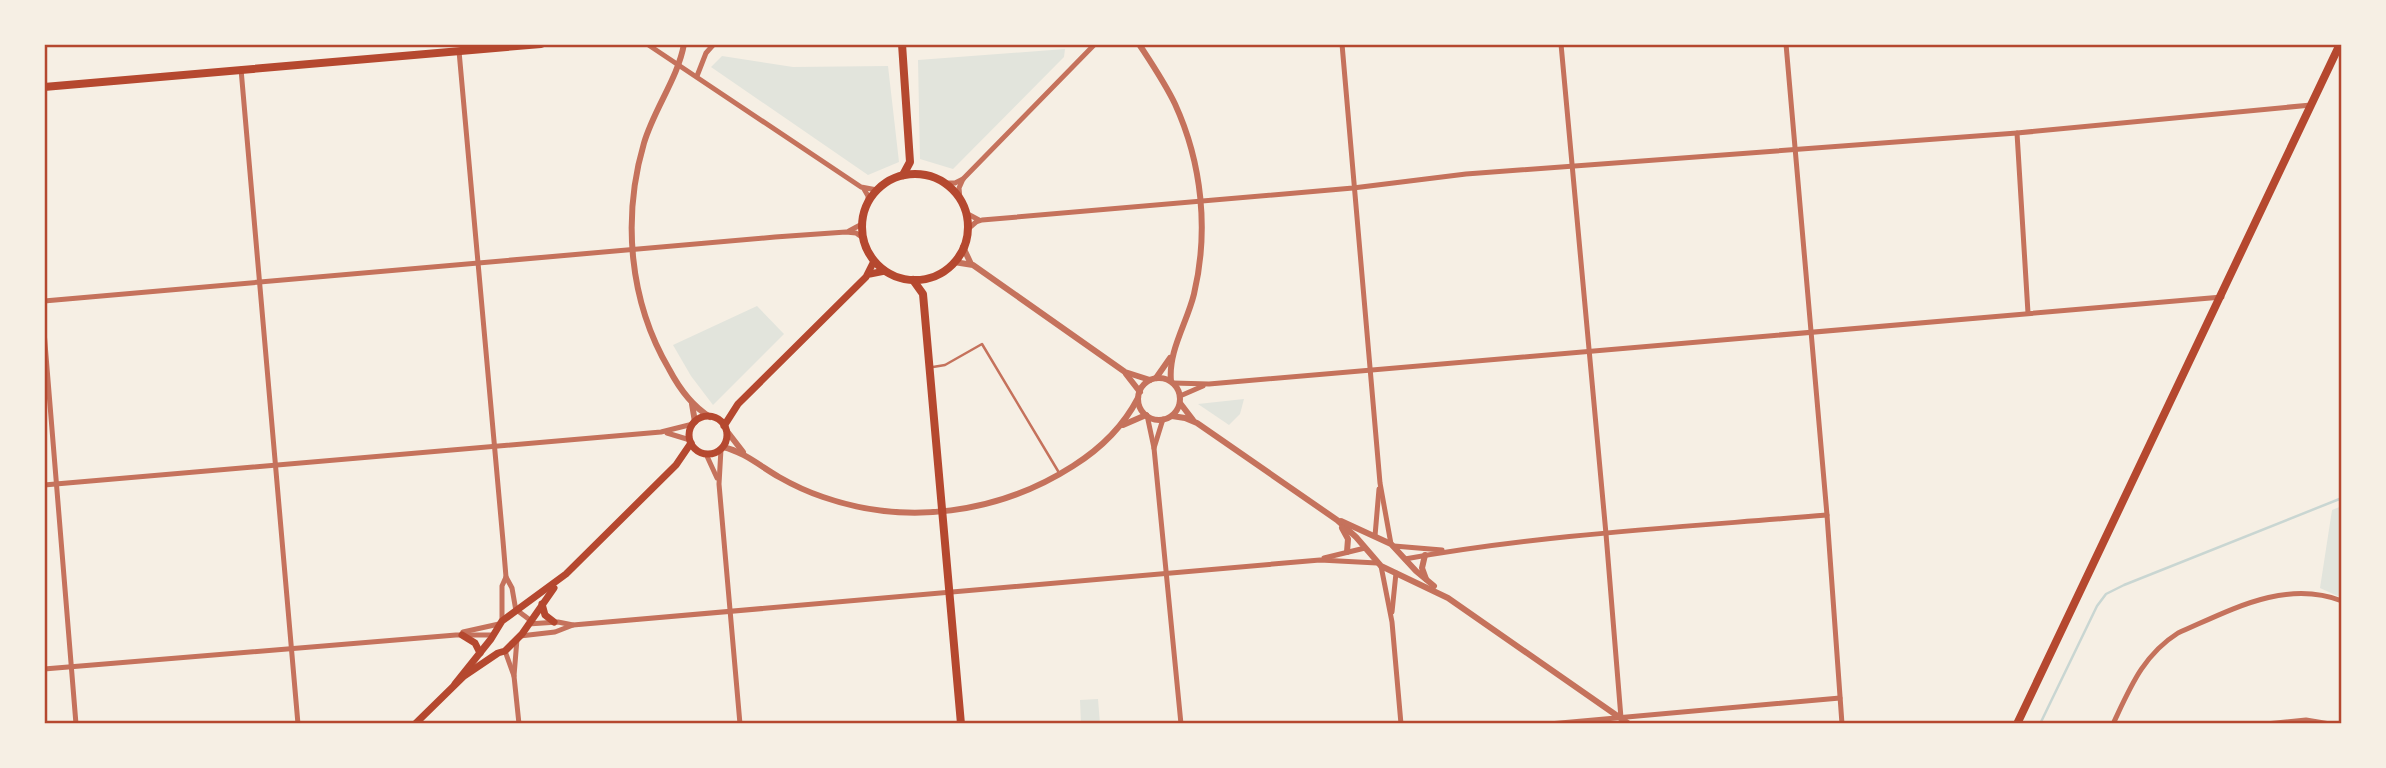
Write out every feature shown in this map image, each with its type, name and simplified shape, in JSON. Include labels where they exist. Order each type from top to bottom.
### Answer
[{"type":"main road","points":[[44,87],[541,44]]},
{"type":"main road","points":[[902,44],[911,162],[904,175]]},
{"type":"main road","points":[[2017,724],[2340,44]]},
{"type":"main road","points":[[911,162],[921,174]]},
{"type":"main road","points":[[921,174],[945,183],[960,198],[968,229],[963,247],[954,262],[930,278],[913,280],[894,276],[874,261],[863,238],[862,224],[868,202],[886,182],[904,175],[921,174]]},
{"type":"main road","points":[[866,277],[874,261]]},
{"type":"main road","points":[[455,684],[504,651],[519,637],[566,574],[676,465],[688,457],[713,453],[722,448],[726,440],[725,428],[738,404],[866,277],[876,271],[885,271]]},
{"type":"main road","points":[[930,278],[923,294],[961,724]]},
{"type":"main road","points":[[913,280],[923,294]]},
{"type":"main road","points":[[676,465],[690,442],[694,423],[738,404]]},
{"type":"main road","points":[[713,417],[725,428]]},
{"type":"main road","points":[[690,442],[704,454]]},
{"type":"main road","points":[[415,724],[455,684],[501,623],[566,574]]},
{"type":"main road","points":[[542,604],[545,615],[554,622]]},
{"type":"main road","points":[[459,635],[475,643],[480,653]]},
{"type":"street","points":[[647,44],[861,187],[867,193],[868,202]]},
{"type":"street","points":[[684,44],[642,152],[633,194],[632,250],[638,290],[650,328],[666,364],[690,399],[713,417]]},
{"type":"street","points":[[697,76],[706,52],[714,44]]},
{"type":"street","points":[[945,183],[956,183],[963,179],[1096,44]]},
{"type":"street","points":[[1139,44],[1166,86],[1184,127],[1194,160],[1201,201],[1201,245],[1197,280],[1192,304],[1170,368],[1172,382],[1180,400],[1197,423]]},
{"type":"street","points":[[1342,44],[1380,483],[1392,545]]},
{"type":"street","points":[[1560,44],[1590,350],[1621,718]]},
{"type":"street","points":[[1786,44],[1842,724]]},
{"type":"street","points":[[460,51],[506,577],[512,588],[517,611],[529,622],[573,625],[1320,560],[1379,564]]},
{"type":"street","points":[[241,69],[298,724]]},
{"type":"street","points":[[968,229],[982,220],[1353,188],[1466,174],[2017,133],[2311,105]]},
{"type":"street","points":[[2017,133],[2028,313]]},
{"type":"street","points":[[960,198],[959,188],[963,179]]},
{"type":"street","points":[[861,187],[877,190]]},
{"type":"street","points":[[966,213],[982,220]]},
{"type":"street","points":[[846,232],[862,224]]},
{"type":"street","points":[[44,301],[846,232],[856,233],[863,238]]},
{"type":"street","points":[[963,247],[973,265],[1125,372],[1172,382],[1209,384],[2222,296]]},
{"type":"street","points":[[954,262],[973,265]]},
{"type":"street","points":[[44,331],[76,724]]},
{"type":"street","points":[[1118,428],[1139,395],[1174,350]]},
{"type":"street","points":[[1125,372],[1139,395],[1140,407],[1146,415],[1154,448],[1181,724]]},
{"type":"street","points":[[1172,416],[1180,400],[1209,384]]},
{"type":"street","points":[[44,485],[661,432],[694,423],[690,399]]},
{"type":"street","points":[[740,724],[719,484],[722,448],[747,456],[797,486],[844,503],[893,512],[943,512],[967,509],[1011,497],[1060,474],[1133,419],[1146,415],[1157,420],[1172,416],[1185,418],[1197,423],[1328,513],[1379,564],[1448,598]]},
{"type":"street","points":[[1154,448],[1163,419]]},
{"type":"street","points":[[725,428],[747,456]]},
{"type":"street","points":[[661,432],[677,435],[690,442]]},
{"type":"street","points":[[704,454],[719,484]]},
{"type":"street","points":[[1320,560],[1364,547],[1374,535],[1380,483]]},
{"type":"street","points":[[1328,513],[1392,545],[1429,583],[1448,598],[1629,724]]},
{"type":"street","points":[[1392,622],[1397,574],[1406,560],[1425,555],[1606,534],[1826,515]]},
{"type":"street","points":[[1337,520],[1348,539],[1346,552]]},
{"type":"street","points":[[1392,545],[1456,550]]},
{"type":"street","points":[[1425,555],[1422,568],[1429,583]]},
{"type":"street","points":[[1379,564],[1392,622],[1401,724]]},
{"type":"street","points":[[459,635],[501,623],[502,586],[506,577]]},
{"type":"street","points":[[2113,724],[2145,661],[2166,640],[2178,633],[2267,597],[2286,593],[2316,594],[2342,601]]},
{"type":"street","points":[[519,724],[514,676],[519,637],[555,632],[573,625]]},
{"type":"street","points":[[44,669],[459,635],[492,637],[495,647],[504,651],[514,676]]},
{"type":"street","points":[[1549,724],[1840,698]]},
{"type":"street","points":[[2266,724],[2306,720],[2330,724]]},
{"type":"lane","points":[[930,367],[945,365],[982,344],[1060,474]]},
{"type":"shaded area","points":[[1065,49],[1064,57],[953,169],[920,159],[918,60]]},
{"type":"shaded area","points":[[722,56],[793,67],[888,66],[899,162],[868,175],[711,67]]},
{"type":"shaded area","points":[[757,306],[784,334],[713,405],[691,376],[673,345]]},
{"type":"shaded area","points":[[1244,399],[1240,414],[1229,425],[1198,404]]},
{"type":"shaded area","points":[[2342,506],[2342,598],[2320,588],[2332,510]]},
{"type":"shaded area","points":[[1098,699],[1100,724],[1081,724],[1080,700]]},
{"type":"waterway","points":[[2040,724],[2097,606],[2106,594],[2342,498]]}]
